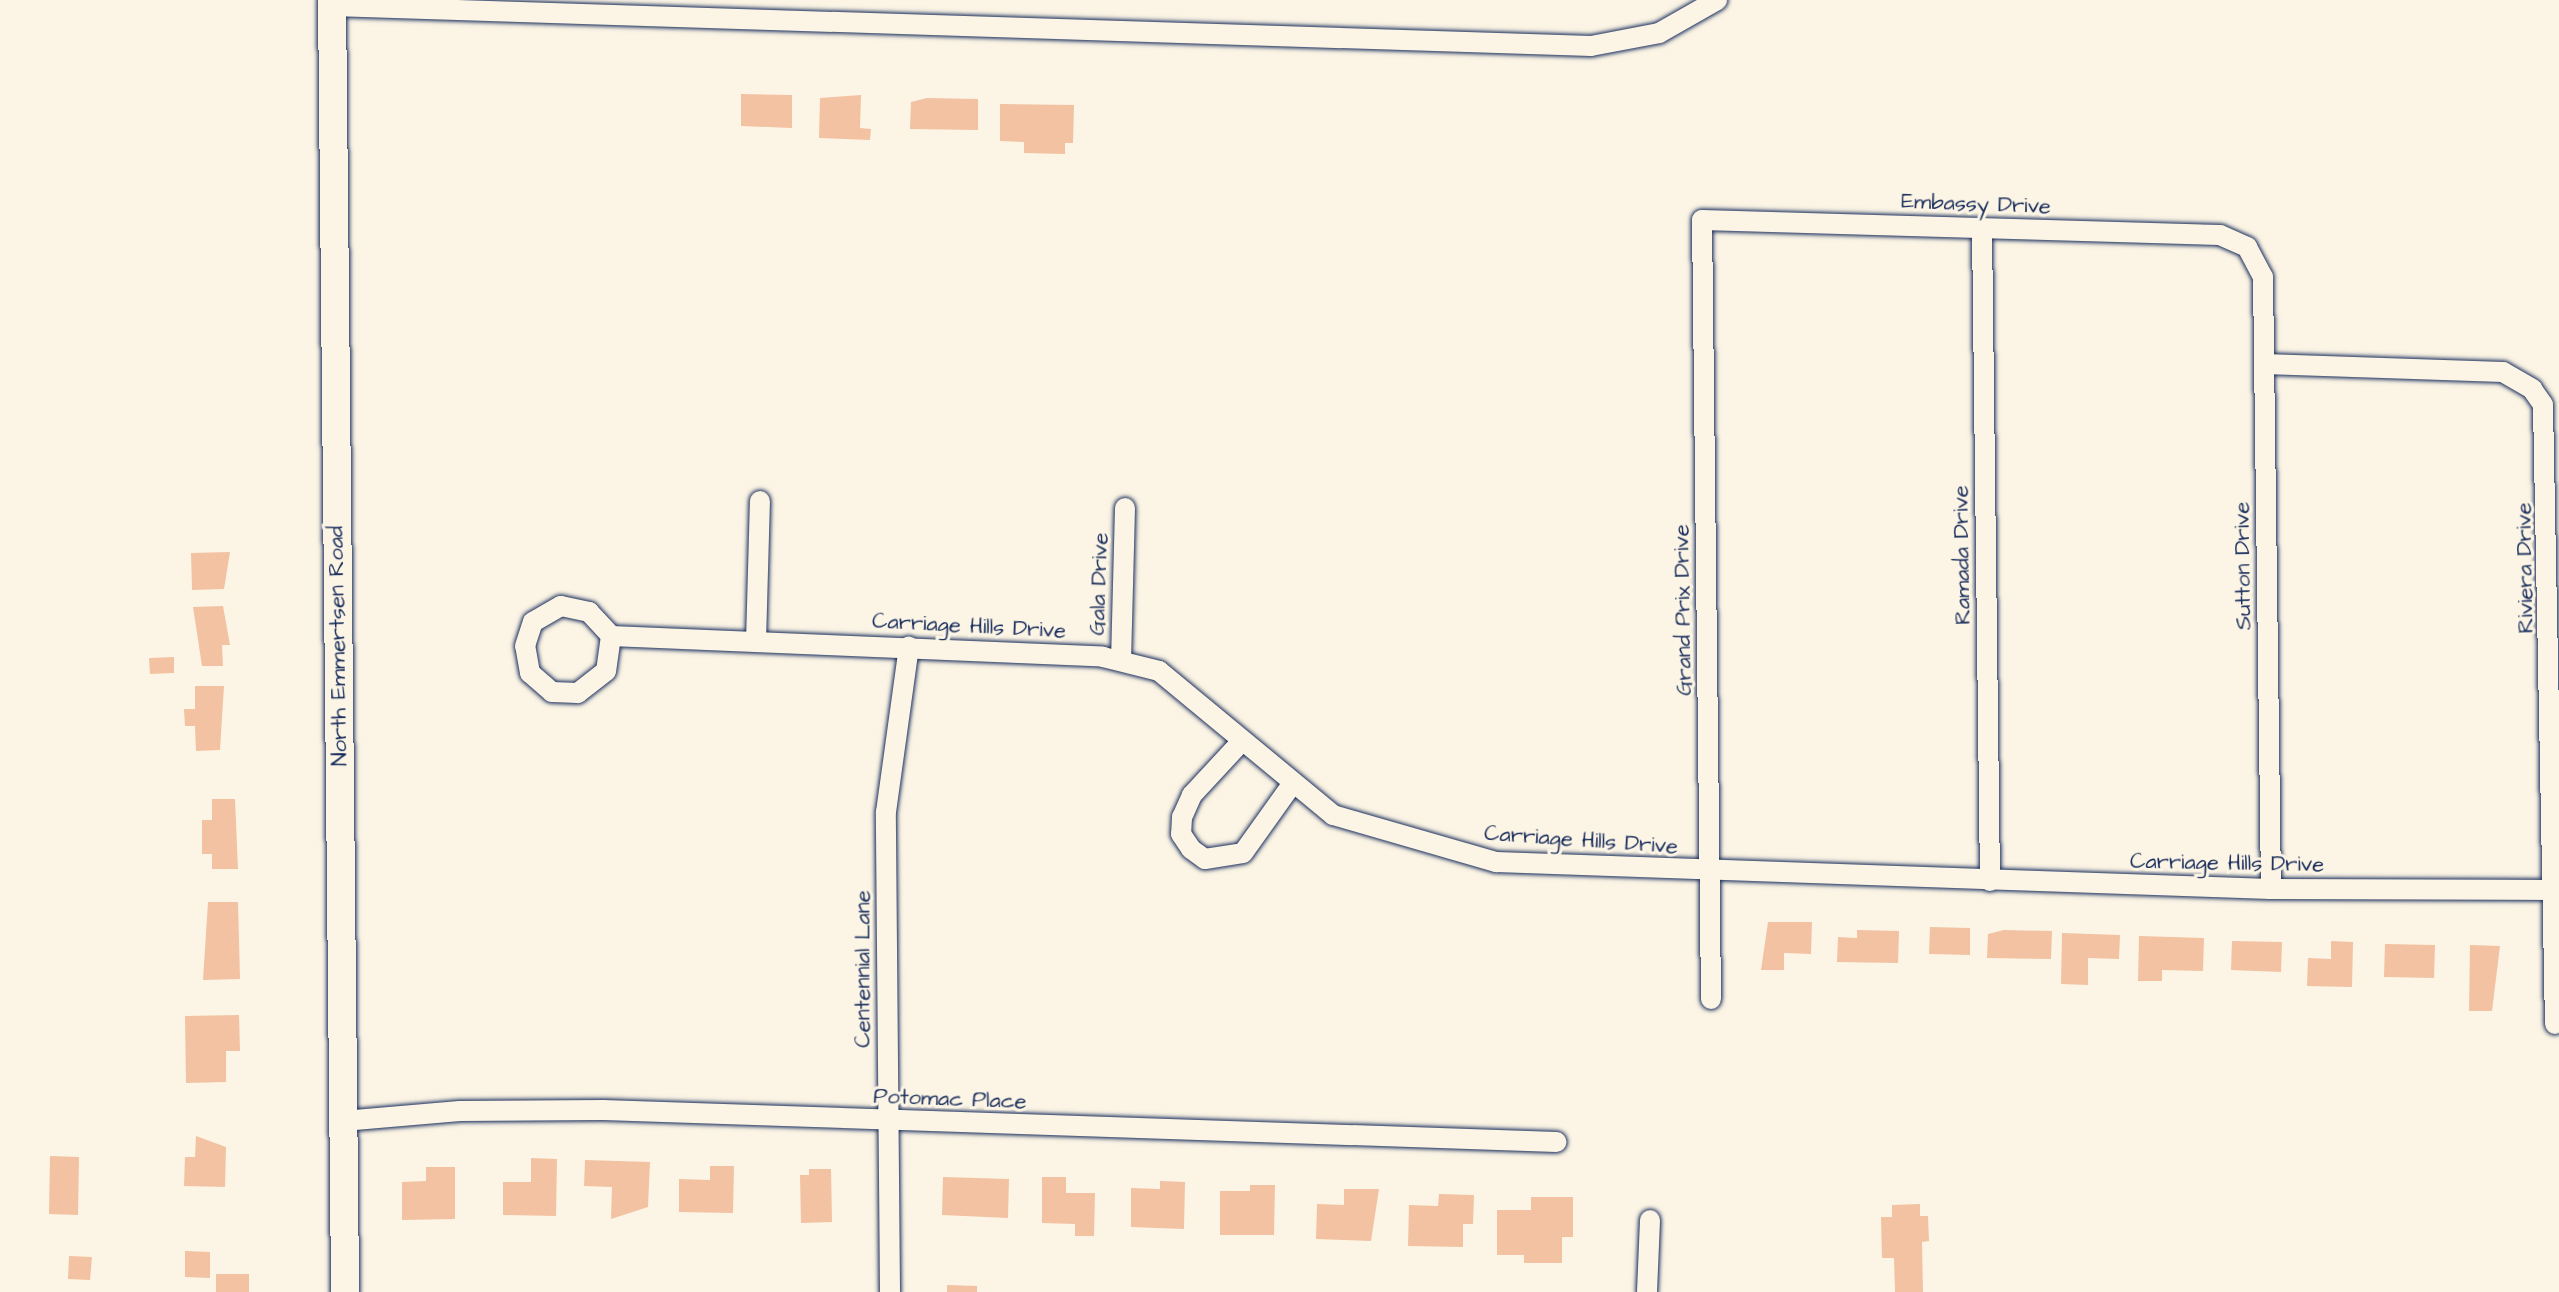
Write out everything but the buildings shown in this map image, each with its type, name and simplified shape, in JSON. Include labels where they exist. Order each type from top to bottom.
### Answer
[{"type":"street","points":[[332,3],[1591,46],[1659,33],[1717,0]]},
{"type":"street","name":"North Emmertsen Road","points":[[332,3],[345,1292]]},
{"type":"street","name":"Embassy Drive","points":[[1702,220],[2220,235],[2247,247]]},
{"type":"street","name":"Grand Prix Drive","points":[[1702,220],[1711,999]]},
{"type":"street","name":"Ramada Drive","points":[[1982,228],[1990,881]]},
{"type":"street","name":"Sutton Drive","points":[[2247,247],[2263,277],[2271,889]]},
{"type":"street","name":"Riviera Drive","points":[[2264,364],[2503,372],[2532,389],[2543,405],[2556,892],[2555,1024]]},
{"type":"street","points":[[756,642],[760,501]]},
{"type":"street","name":"Gala Drive","points":[[1121,661],[1125,508]]},
{"type":"street","points":[[561,606],[589,612],[611,636],[606,671],[578,693],[552,692],[530,673],[525,646],[533,622],[547,610],[561,606]]},
{"type":"street","name":"Carriage Hills Drive","points":[[611,636],[909,647],[1121,661],[1159,671],[1333,815],[1496,862],[1710,873],[2271,889],[2556,892]]},
{"type":"street","name":"Centennial Lane","points":[[890,1292],[886,812],[909,647]]},
{"type":"street","points":[[1242,741],[1187,806],[1181,834],[1191,849],[1215,860],[1243,853],[1293,783]]},
{"type":"street","name":"Potomac Place","points":[[343,1121],[460,1111],[603,1110],[1556,1142]]},
{"type":"street","points":[[1647,1292],[1650,1220]]}]
